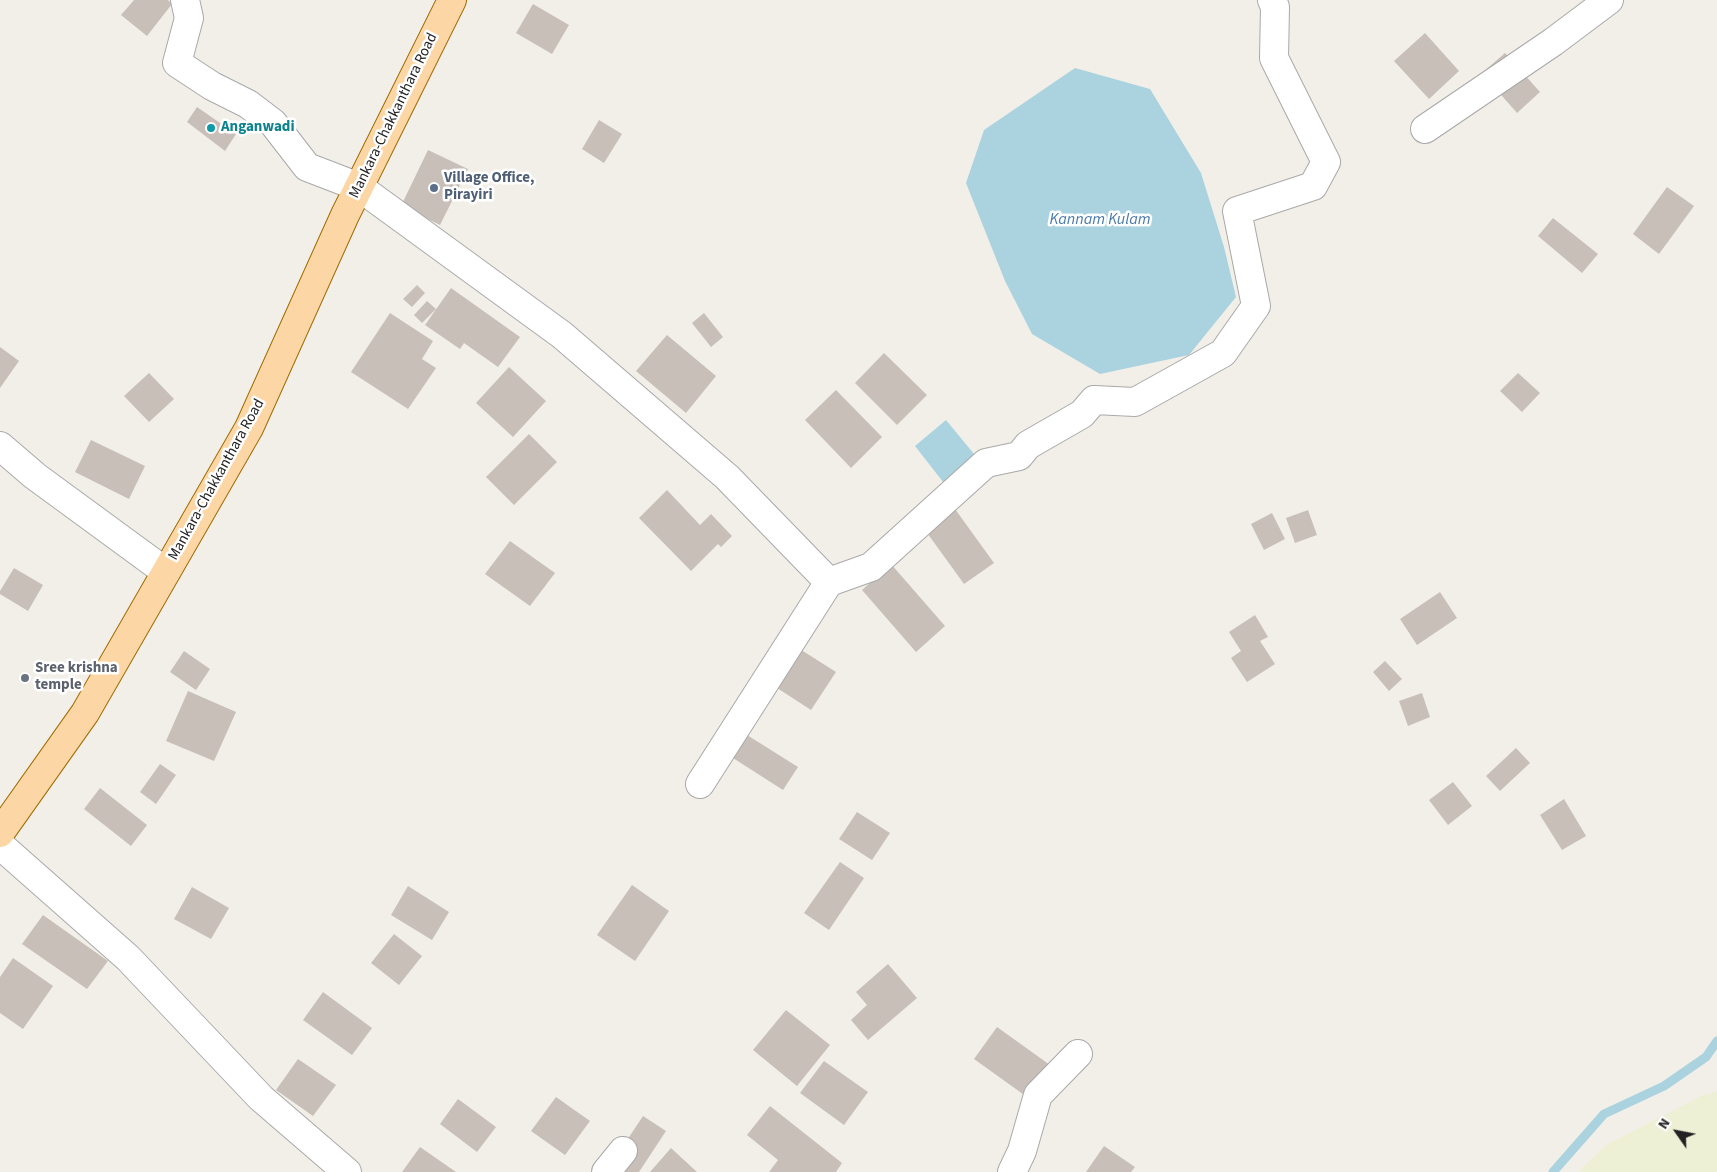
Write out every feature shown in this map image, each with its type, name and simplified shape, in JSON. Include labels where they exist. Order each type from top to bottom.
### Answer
[{"type":"main road","name":"Mankara-Chakkanthara Road","points":[[0,833],[85,713],[249,428],[359,187],[452,0]]},
{"type":"street","points":[[185,0],[189,18],[177,62],[212,86],[248,104],[273,123],[307,167],[359,187],[562,335],[727,478],[829,582]]},
{"type":"street","points":[[700,784],[829,582],[871,567],[986,463],[1019,456],[1028,445],[1082,414],[1094,400],[1135,402],[1223,353],[1256,306],[1237,211],[1313,186],[1326,162],[1274,58],[1275,7],[1272,0]]},
{"type":"street","points":[[1425,129],[1553,42],[1609,0]]},
{"type":"street","points":[[0,446],[35,476],[166,572]]},
{"type":"street","points":[[0,845],[128,958],[262,1098],[346,1172]]},
{"type":"street","points":[[1012,1172],[1022,1151],[1038,1095],[1078,1054]]},
{"type":"street","points":[[606,1172],[623,1151]]},
{"type":"green space","points":[[1717,1092],[1717,1172],[1578,1172],[1606,1145],[1703,1095]]},
{"type":"water","name":"Kannam Kulam","points":[[1075,68],[1150,89],[1201,173],[1224,247],[1236,297],[1189,355],[1100,374],[1032,334],[1005,281],[966,183],[984,130]]},
{"type":"water","points":[[946,420],[979,460],[947,487],[915,446]]},
{"type":"building","points":[[134,0],[168,0],[172,4],[147,36],[121,15]]},
{"type":"building","points":[[533,4],[569,25],[552,54],[516,33]]},
{"type":"building","points":[[1425,33],[1459,71],[1429,99],[1394,61]]},
{"type":"building","points":[[1505,53],[1540,92],[1517,113],[1482,73]]},
{"type":"building","name":"Anganwadi","points":[[197,107],[236,134],[225,151],[187,122]]},
{"type":"building","points":[[599,120],[622,134],[604,163],[582,149]]},
{"type":"building","name":"Village Office, Pirayiri","points":[[428,150],[468,169],[440,225],[401,206]]},
{"type":"building","points":[[1667,187],[1694,206],[1659,254],[1633,234]]},
{"type":"building","points":[[1553,218],[1598,254],[1582,273],[1538,236]]},
{"type":"building","points":[[417,285],[425,293],[412,307],[403,299]]},
{"type":"building","points":[[451,288],[520,337],[498,367],[464,343],[460,349],[425,325]]},
{"type":"building","points":[[427,301],[436,309],[422,323],[414,315]]},
{"type":"building","points":[[390,313],[433,341],[422,359],[436,368],[408,409],[351,372]]},
{"type":"building","points":[[704,313],[723,337],[711,347],[692,323]]},
{"type":"building","points":[[667,335],[716,376],[686,413],[636,371]]},
{"type":"building","points":[[0,347],[19,361],[0,388]]},
{"type":"building","points":[[884,353],[927,395],[897,425],[855,383]]},
{"type":"building","points":[[509,367],[546,401],[513,437],[476,403]]},
{"type":"building","points":[[149,373],[174,399],[149,422],[124,396]]},
{"type":"building","points":[[1518,373],[1540,393],[1522,412],[1500,391]]},
{"type":"building","points":[[836,390],[882,437],[851,468],[805,420]]},
{"type":"building","points":[[529,434],[557,462],[514,505],[486,477]]},
{"type":"building","points":[[91,440],[145,466],[129,499],[75,472]]},
{"type":"building","points":[[667,490],[700,525],[711,514],[732,536],[721,547],[718,544],[691,571],[639,518]]},
{"type":"building","points":[[955,509],[994,563],[964,584],[925,530]]},
{"type":"building","points":[[1308,510],[1317,535],[1295,543],[1286,518]]},
{"type":"building","points":[[1272,513],[1285,539],[1264,550],[1251,524]]},
{"type":"building","points":[[510,541],[555,573],[530,606],[485,574]]},
{"type":"building","points":[[891,564],[945,626],[916,652],[862,590]]},
{"type":"building","points":[[14,568],[43,585],[28,611],[0,594]]},
{"type":"building","points":[[1440,592],[1457,618],[1417,645],[1400,619]]},
{"type":"building","points":[[1255,615],[1268,637],[1260,641],[1275,664],[1247,682],[1231,658],[1241,651],[1229,632]]},
{"type":"building","points":[[795,646],[836,672],[811,710],[771,684]]},
{"type":"building","points":[[184,651],[210,669],[196,690],[170,672]]},
{"type":"building","points":[[1385,661],[1402,679],[1389,691],[1373,672]]},
{"type":"building","points":[[188,691],[236,712],[214,761],[166,741]]},
{"type":"building","points":[[1422,693],[1430,717],[1408,726],[1399,701]]},
{"type":"building","points":[[747,735],[798,767],[783,790],[733,758]]},
{"type":"building","points":[[1516,748],[1530,763],[1500,791],[1486,776]]},
{"type":"building","points":[[160,764],[176,775],[156,804],[140,792]]},
{"type":"building","points":[[1453,782],[1472,806],[1448,825],[1429,800]]},
{"type":"building","points":[[100,788],[147,825],[131,846],[84,809]]},
{"type":"building","points":[[1564,799],[1586,836],[1562,850],[1540,815]]},
{"type":"building","points":[[857,812],[890,833],[872,860],[839,839]]},
{"type":"building","points":[[840,862],[864,878],[829,930],[804,913]]},
{"type":"building","points":[[632,885],[669,911],[635,961],[597,935]]},
{"type":"building","points":[[408,886],[449,912],[432,940],[391,915]]},
{"type":"building","points":[[192,887],[229,908],[211,939],[174,919]]},
{"type":"building","points":[[43,915],[108,961],[87,989],[22,944]]},
{"type":"building","points":[[394,934],[422,956],[399,985],[371,963]]},
{"type":"building","points":[[13,958],[53,986],[23,1029],[0,1013],[0,977]]},
{"type":"building","points":[[888,964],[917,998],[868,1040],[851,1020],[867,1005],[856,992]]},
{"type":"building","points":[[323,992],[372,1028],[352,1055],[303,1020]]},
{"type":"building","points":[[786,1010],[830,1045],[797,1086],[753,1050]]},
{"type":"building","points":[[997,1027],[1050,1065],[1027,1097],[974,1059]]},
{"type":"building","points":[[298,1059],[336,1085],[313,1116],[276,1090]]},
{"type":"building","points":[[824,1061],[868,1092],[844,1125],[800,1093]]},
{"type":"building","points":[[556,1097],[590,1121],[565,1155],[531,1131]]},
{"type":"building","points":[[458,1099],[496,1127],[477,1152],[440,1124]]},
{"type":"building","points":[[770,1106],[842,1163],[836,1172],[769,1172],[778,1160],[747,1135]]},
{"type":"building","points":[[643,1116],[666,1131],[639,1172],[606,1172]]},
{"type":"building","points":[[1104,1146],[1135,1167],[1131,1172],[1086,1172]]},
{"type":"building","points":[[420,1147],[456,1172],[402,1172]]},
{"type":"building","points":[[671,1148],[697,1172],[650,1172]]},
{"type":"waterway","points":[[1553,1172],[1604,1114],[1664,1086],[1706,1057],[1717,1041]]},
{"type":"place","name":"Anganwadi","points":[[211,128]]},
{"type":"place","name":"Village Office, Pirayiri","points":[[434,188]]},
{"type":"place","name":"Sree krishna temple","points":[[25,678]]}]
